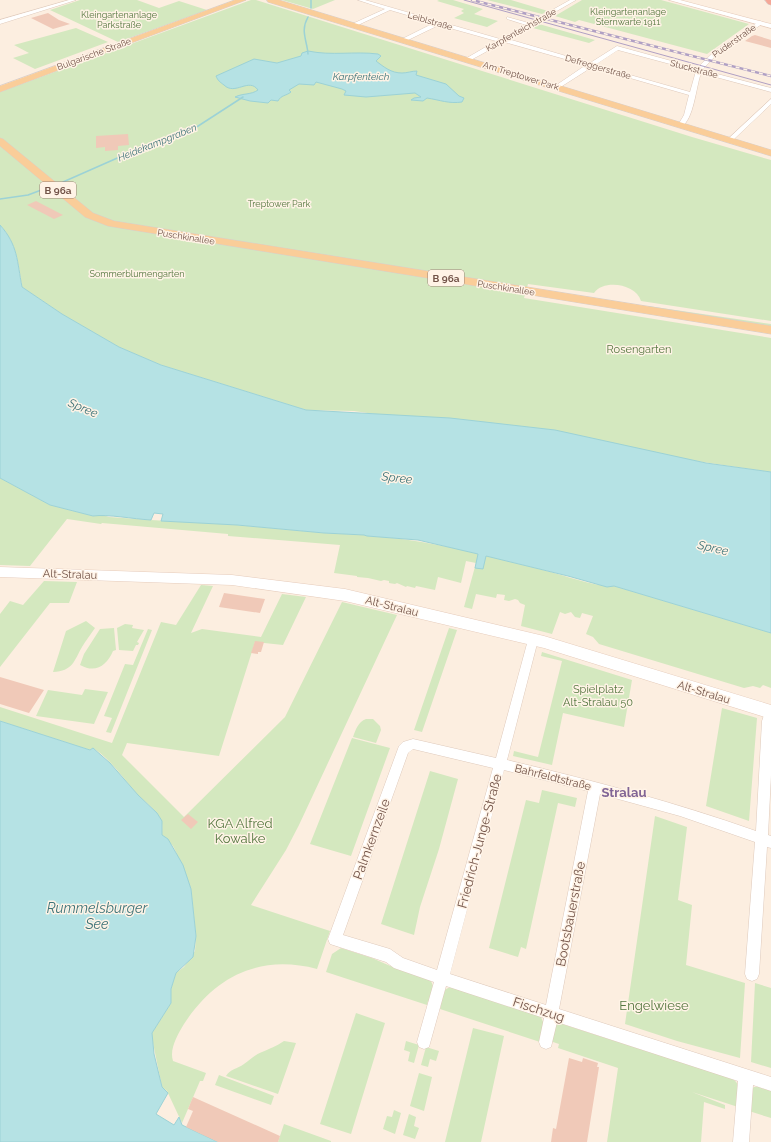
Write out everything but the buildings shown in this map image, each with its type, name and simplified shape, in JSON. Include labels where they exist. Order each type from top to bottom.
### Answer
[{"type":"main road","name":"Am Treptower Park","points":[[271,0],[771,153]]},
{"type":"main road","name":"Bulgarische Straße","points":[[0,89],[238,1]]},
{"type":"main road","name":"Puschkinallee","points":[[0,141],[89,215],[104,222],[771,330]]},
{"type":"street","points":[[0,22],[74,0]]},
{"type":"street","name":"Leiblstraße","points":[[360,0],[502,40]]},
{"type":"street","name":"Karpfenteichstraße","points":[[467,60],[574,0]]},
{"type":"street","points":[[672,0],[771,26]]},
{"type":"street","points":[[354,25],[389,9]]},
{"type":"street","points":[[2,14],[12,18]]},
{"type":"street","points":[[509,18],[531,24]]},
{"type":"street","points":[[404,40],[439,23]]},
{"type":"street","name":"Puderstraße","points":[[681,125],[686,122],[699,70],[712,56],[760,23]]},
{"type":"street","name":"Defreggerstraße","points":[[502,40],[692,94]]},
{"type":"street","name":"Stuckstraße","points":[[591,65],[617,48],[771,90]]},
{"type":"street","points":[[557,87],[591,65]]},
{"type":"street","points":[[730,140],[771,101]]},
{"type":"street","name":"Alt-Stralau","points":[[0,572],[232,580],[345,595],[533,640],[771,712]]},
{"type":"street","name":"Friedrich-Junge-Straße","points":[[424,1042],[533,640]]},
{"type":"street","points":[[752,974],[766,840],[768,721],[771,712]]},
{"type":"street","name":"Bahrfeldtstraße","points":[[412,744],[594,787],[669,807],[766,840]]},
{"type":"street","name":"Palmkernzeile","points":[[335,939],[403,750],[412,744]]},
{"type":"street","name":"Bootsbauerstraße","points":[[546,1042],[594,787]]},
{"type":"street","name":"Fischzug","points":[[335,939],[390,956],[399,963],[442,978],[771,1084]]},
{"type":"street","points":[[741,1142],[746,1076]]},
{"type":"green space","name":"Kleingartenanlage Parkstraße","points":[[80,0],[137,0],[159,8],[179,1],[207,10],[118,42],[50,10]]},
{"type":"green space","name":"Treptower Park","points":[[251,0],[256,0],[692,137],[771,160],[771,321],[641,301],[638,295],[633,291],[627,287],[619,285],[605,286],[594,293],[528,284],[524,298],[771,338],[771,472],[354,411],[306,410],[161,365],[119,347],[62,314],[22,287],[16,254],[10,239],[0,225],[0,92]]},
{"type":"green space","points":[[282,0],[335,0],[313,9]]},
{"type":"green space","points":[[453,0],[483,9],[474,14],[498,21],[487,27],[454,18],[464,13],[461,11],[464,9],[437,1]]},
{"type":"green space","points":[[487,0],[511,0],[548,11],[542,14]]},
{"type":"green space","name":"Kleingartenanlage Sternwarte 1911","points":[[582,0],[661,0],[749,24],[707,54],[579,20],[575,22],[555,16]]},
{"type":"green space","points":[[539,24],[595,40],[589,43],[533,28]]},
{"type":"green space","points":[[76,28],[108,42],[35,69],[13,58],[29,53],[14,45]]},
{"type":"green space","points":[[648,306],[771,324],[771,328],[648,308]]},
{"type":"green space","points":[[0,478],[50,505],[93,516],[100,514],[109,517],[237,525],[412,540],[477,553],[588,583],[614,586],[771,633],[771,688],[763,685],[760,688],[753,686],[744,688],[599,644],[593,637],[586,634],[593,616],[582,613],[580,618],[575,617],[571,612],[565,614],[560,612],[552,634],[521,626],[525,605],[515,599],[509,601],[504,600],[505,595],[497,594],[496,598],[476,594],[472,609],[464,607],[476,563],[466,561],[461,583],[438,577],[435,590],[416,586],[415,588],[406,587],[397,583],[389,583],[389,581],[384,580],[381,581],[334,573],[340,545],[101,524],[67,519],[30,566],[0,565]]},
{"type":"green space","points":[[44,581],[77,582],[69,603],[50,603],[0,667],[0,614],[10,601],[23,605]]},
{"type":"green space","name":"KGA Alfred Kowalke","points":[[201,585],[213,586],[191,633],[202,629],[261,637],[282,594],[306,597],[283,645],[255,642],[219,756],[127,743],[122,755],[184,817],[285,717],[342,602],[397,615],[299,825],[286,850],[251,905],[330,931],[317,969],[296,965],[258,967],[241,973],[225,982],[210,993],[196,1007],[179,1032],[172,1052],[173,1061],[206,1073],[203,1081],[200,1081],[182,1123],[167,1091],[162,1087],[152,1038],[152,1033],[171,1003],[171,989],[176,973],[184,967],[195,951],[196,936],[191,889],[176,852],[173,846],[162,835],[162,822],[157,813],[138,795],[99,752],[93,748],[90,750],[0,721],[0,707],[112,743],[161,622],[176,625]]},
{"type":"green space","points":[[86,621],[95,628],[75,661],[65,670],[53,672],[66,631]]},
{"type":"green space","points":[[125,624],[133,625],[132,628],[144,630],[137,642],[139,643],[138,645],[136,645],[133,651],[119,650],[117,628]]},
{"type":"green space","points":[[114,628],[116,650],[113,651],[108,660],[100,667],[91,669],[80,665],[84,654],[100,629]]},
{"type":"green space","points":[[449,628],[457,630],[422,732],[414,730]]},
{"type":"green space","points":[[148,629],[152,630],[111,733],[106,732],[112,718],[104,716],[125,664],[133,665]]},
{"type":"green space","name":"Spielplatz Alt-Stralau 50","points":[[542,652],[632,680],[624,727],[563,713],[552,765],[513,756],[514,751],[538,757],[562,661],[541,656]]},
{"type":"green space","points":[[85,689],[108,692],[94,724],[36,716],[48,690],[82,695]]},
{"type":"green space","points":[[722,708],[757,718],[749,821],[706,806]]},
{"type":"green space","points":[[366,719],[373,719],[380,726],[381,730],[376,743],[353,737],[359,724]]},
{"type":"green space","points":[[352,738],[390,748],[351,856],[310,844]]},
{"type":"green space","points":[[430,771],[458,779],[439,849],[420,907],[414,935],[381,924]]},
{"type":"green space","points":[[542,790],[577,798],[575,807],[558,803],[526,949],[521,947],[518,957],[489,948],[526,800],[539,803]]},
{"type":"green space","name":"Engelwiese","points":[[655,816],[687,827],[678,900],[692,905],[686,965],[745,983],[740,1058],[677,1041],[625,1024]]},
{"type":"green space","points":[[341,948],[429,979],[433,987],[430,1002],[428,1001],[427,1005],[326,972],[332,954]]},
{"type":"green space","points":[[755,983],[771,988],[771,1068],[751,1062]]},
{"type":"green space","points":[[451,987],[540,1015],[544,1024],[540,1042],[440,1009],[441,1006],[438,1005],[442,994],[445,990]]},
{"type":"green space","points":[[356,1013],[385,1023],[351,1134],[320,1124]]},
{"type":"green space","points":[[559,1023],[733,1079],[739,1088],[738,1107],[692,1092],[725,1105],[725,1109],[704,1102],[701,1142],[607,1142],[618,1068],[558,1048],[559,1044],[550,1041],[555,1025]]},
{"type":"green space","points":[[473,1028],[504,1036],[481,1142],[445,1142]]},
{"type":"green space","points":[[284,1041],[296,1043],[278,1094],[226,1076],[257,1055]]},
{"type":"green space","points":[[406,1041],[419,1045],[414,1063],[408,1061],[410,1052],[404,1050]]},
{"type":"green space","points":[[426,1047],[439,1051],[436,1061],[430,1059],[428,1067],[421,1065]]},
{"type":"green space","points":[[419,1073],[432,1077],[424,1111],[410,1106]]},
{"type":"green space","points":[[219,1075],[274,1096],[271,1105],[215,1085]]},
{"type":"green space","points":[[754,1087],[771,1091],[771,1118],[749,1111],[751,1090]]},
{"type":"green space","points":[[394,1110],[401,1113],[395,1134],[383,1129],[387,1116],[392,1117]]},
{"type":"green space","points":[[409,1114],[416,1117],[414,1126],[419,1128],[415,1139],[403,1135]]},
{"type":"green space","points":[[284,1124],[331,1141],[331,1142],[278,1142]]},
{"type":"water","name":"Karpfenteich","points":[[308,51],[326,53],[378,54],[381,56],[376,61],[388,69],[394,72],[402,73],[417,71],[416,75],[446,84],[459,96],[464,98],[462,102],[444,102],[427,98],[423,101],[411,100],[421,97],[415,93],[366,97],[344,95],[346,91],[342,89],[316,82],[314,85],[299,84],[289,90],[291,92],[278,101],[271,100],[268,103],[250,101],[235,97],[253,93],[258,90],[250,85],[233,89],[228,88],[219,81],[216,76],[254,59],[277,63],[301,56],[302,53]]},
{"type":"water","name":"Spree","points":[[0,225],[6,232],[14,247],[22,287],[62,314],[119,347],[161,365],[306,410],[450,418],[555,430],[706,463],[771,472],[771,633],[614,586],[607,587],[486,556],[483,569],[475,568],[478,554],[418,540],[237,525],[161,521],[163,514],[154,513],[151,520],[113,516],[93,516],[50,505],[0,478]]},
{"type":"water","name":"Rummelsburger See","points":[[0,721],[90,750],[93,748],[110,763],[138,795],[157,813],[162,821],[162,835],[168,839],[183,865],[191,889],[196,936],[193,957],[176,973],[171,989],[171,1003],[152,1033],[154,1054],[162,1087],[168,1093],[156,1114],[174,1125],[179,1117],[182,1125],[218,1142],[0,1142]]},
{"type":"waterway","name":"Heidekampgraben","points":[[311,0],[311,8]]},
{"type":"waterway","name":"Heidekampgraben","points":[[308,17],[304,27],[308,54]]},
{"type":"waterway","name":"Heidekampgraben","points":[[63,182],[140,148],[192,130],[243,97]]},
{"type":"waterway","name":"Heidekampgraben","points":[[0,199],[28,195],[44,189]]},
{"type":"tram line","points":[[464,0],[771,85]]},
{"type":"railway","points":[[472,0],[771,76]]},
{"type":"district","name":"Stralau","points":[[624,792]]},
{"type":"park label","name":"Sommerblumengarten","points":[[137,274]]},
{"type":"park label","name":"Rosengarten","points":[[639,349]]}]
